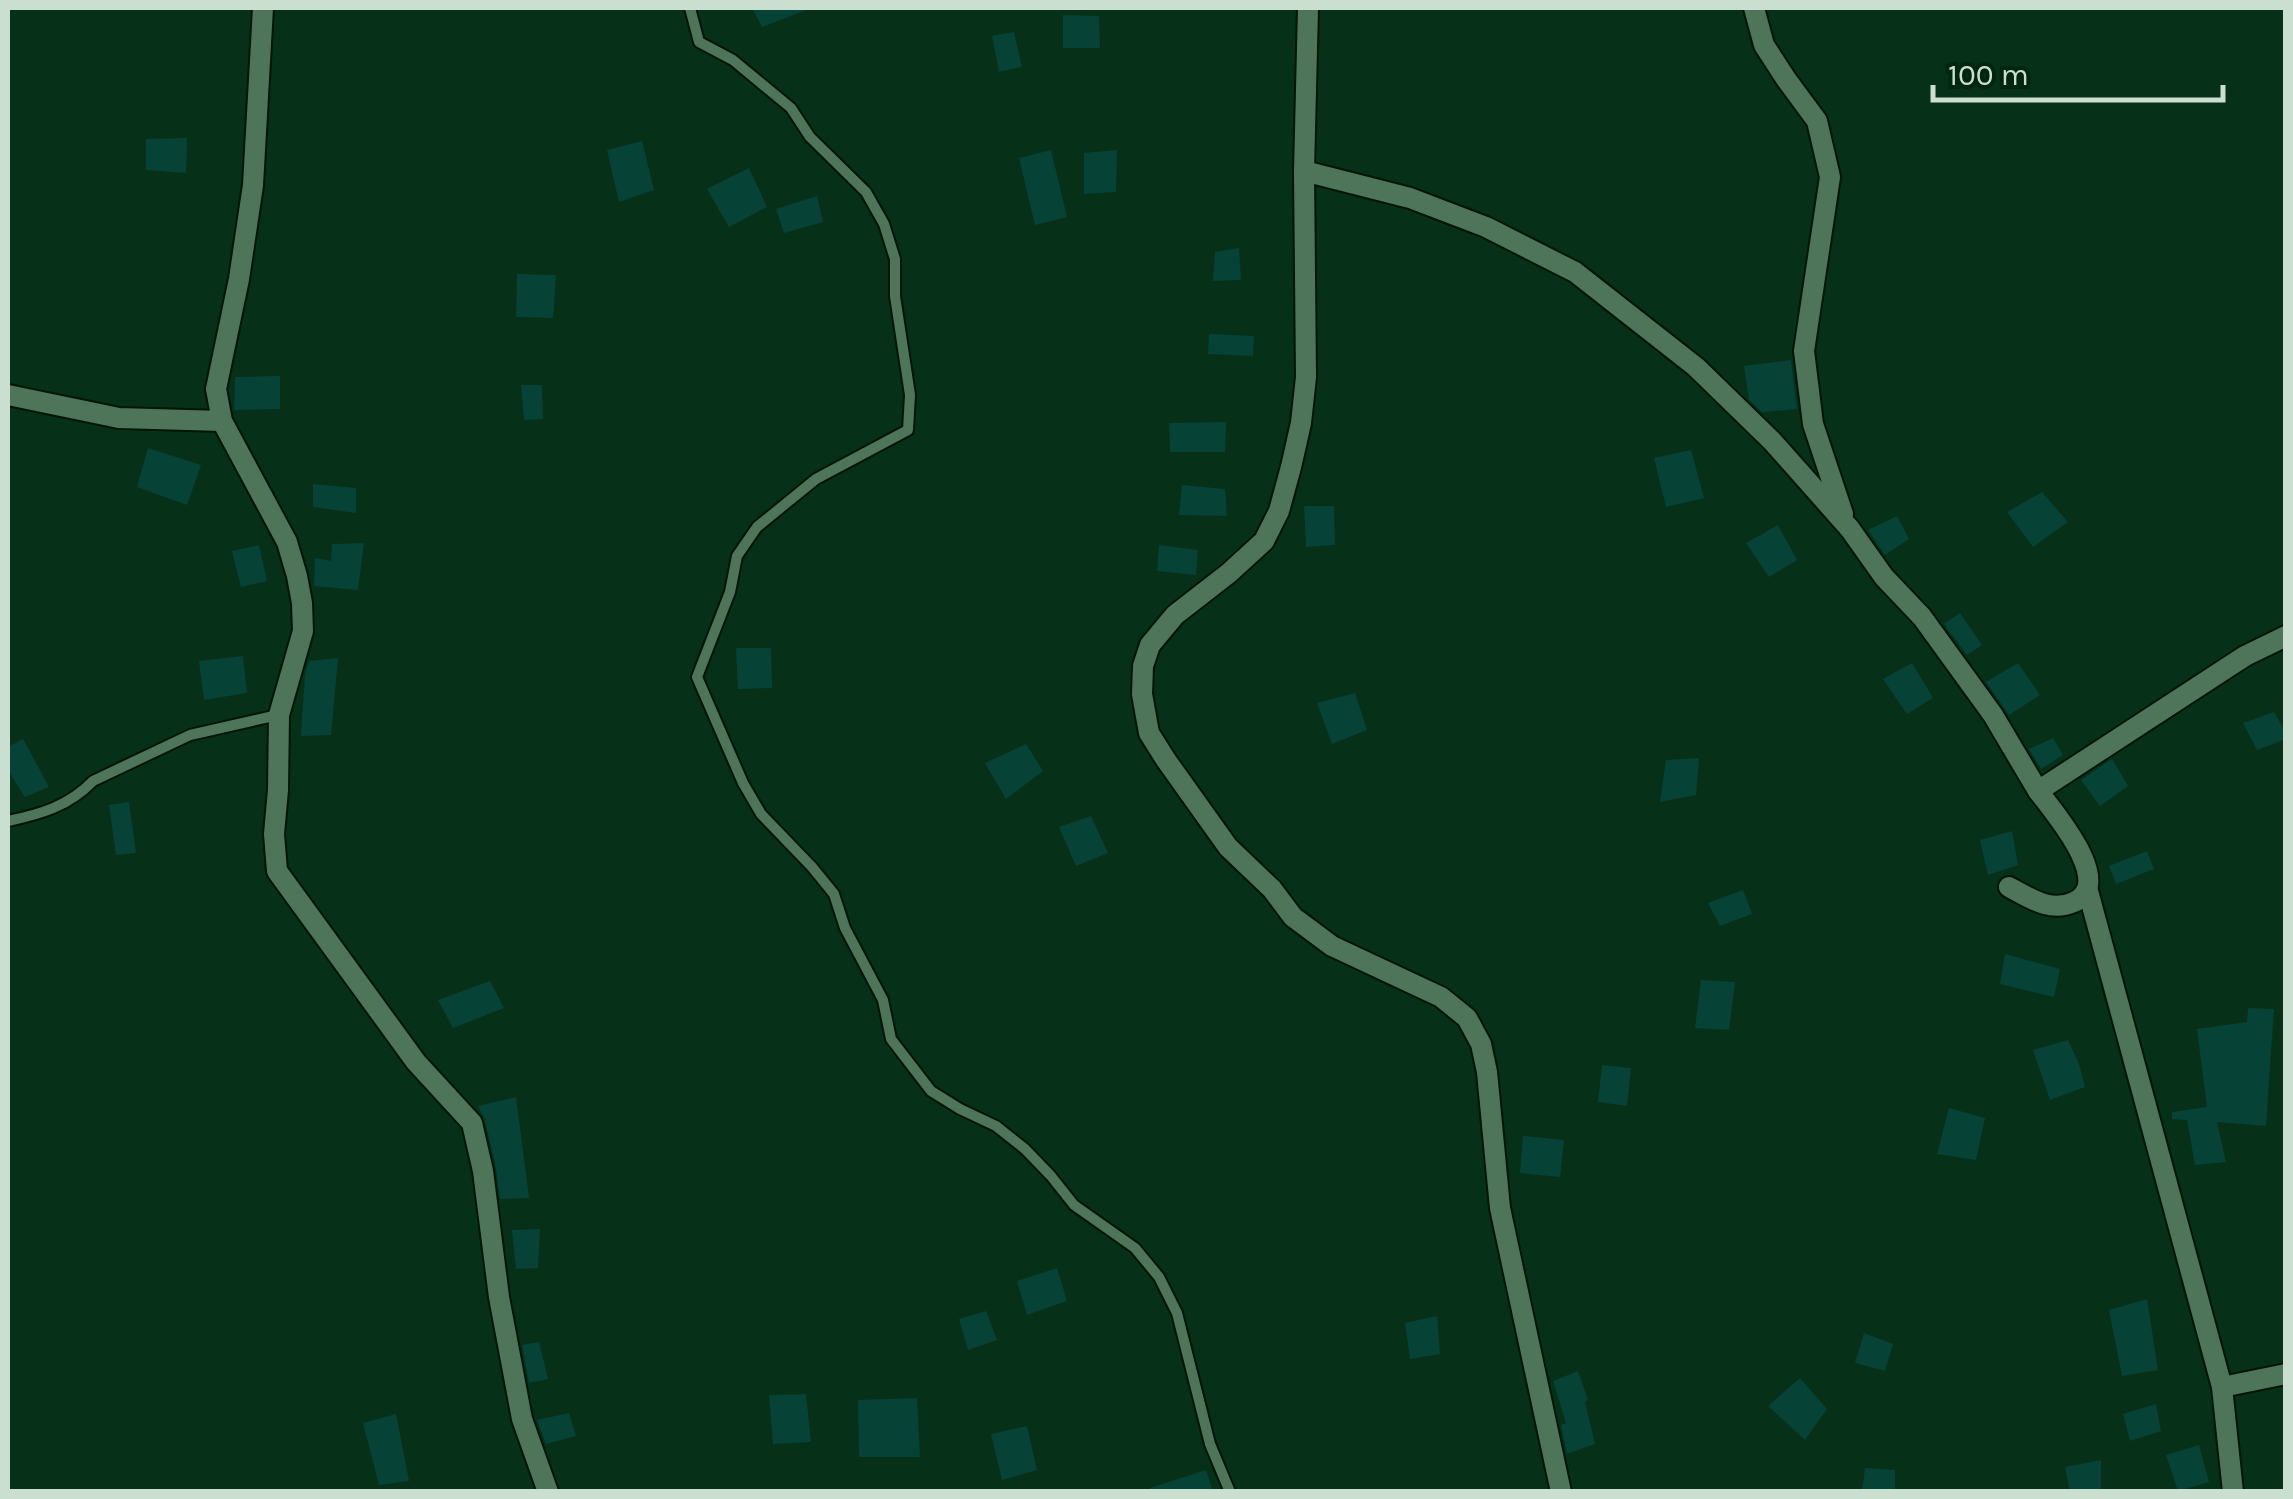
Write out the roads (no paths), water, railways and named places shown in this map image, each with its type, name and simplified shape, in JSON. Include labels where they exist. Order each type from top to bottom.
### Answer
[{"type":"street","points":[[263,8],[253,185],[240,279],[216,389],[222,421],[287,542],[302,604],[303,631],[279,715],[274,834],[277,871],[416,1062],[472,1123],[522,1419],[548,1492]]},
{"type":"street","points":[[1308,8],[1304,171],[1306,377],[1300,423],[1279,511],[1264,541],[1174,615],[1150,645],[1143,666],[1142,694],[1149,733],[1166,760],[1228,847],[1294,916],[1332,946],[1441,996],[1466,1018],[1481,1044],[1500,1208],[1562,1492]]},
{"type":"street","points":[[1754,8],[1764,45],[1817,121],[1830,178],[1804,351],[1812,424],[1846,525]]},
{"type":"street","points":[[1304,171],[1425,204],[1486,227],[1575,272],[1696,366],[1772,442],[1846,525],[1884,578],[1922,617],[1993,715],[2084,858],[2088,891],[2222,1387],[2233,1492]]},
{"type":"street","points":[[8,396],[119,418],[222,421]]},
{"type":"street","points":[[2038,791],[2245,656],[2286,636]]},
{"type":"street","points":[[2009,887],[2043,905],[2066,906],[2081,900],[2088,891]]},
{"type":"street","points":[[2222,1387],[2286,1374]]},
{"type":"lane","points":[[690,8],[699,42],[733,60],[792,108],[810,137],[866,192],[884,224],[895,259],[895,296],[910,396],[908,430],[816,479],[757,527],[737,556],[730,592],[697,678],[761,814],[834,894],[845,928],[884,1000],[890,1039],[931,1091],[996,1126],[1026,1149],[1074,1205],[1136,1248],[1160,1277],[1177,1313],[1210,1444],[1230,1492]]},
{"type":"lane","points":[[8,821],[62,805],[80,794],[92,780],[190,734],[279,715]]}]
